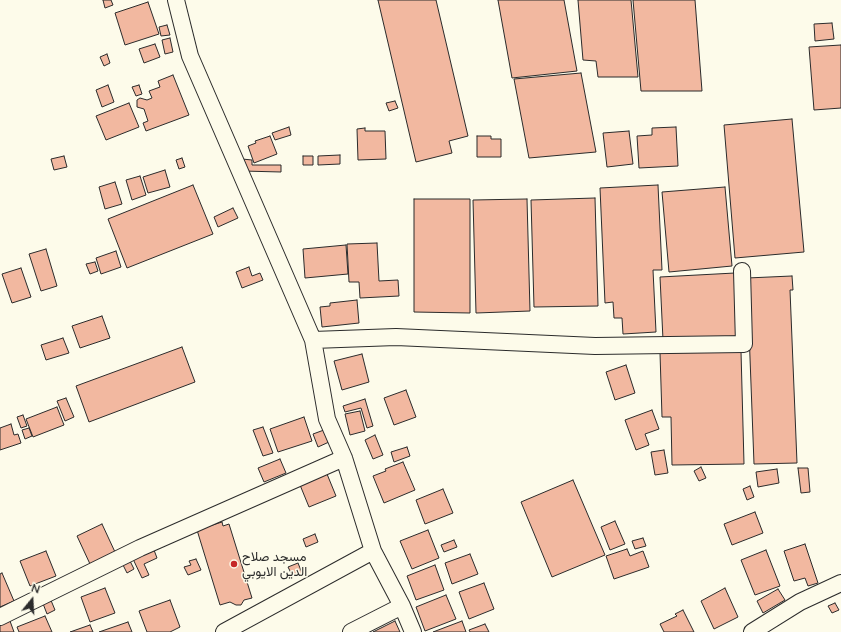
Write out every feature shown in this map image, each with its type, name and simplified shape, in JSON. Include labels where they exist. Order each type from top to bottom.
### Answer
[{"type":"street","points":[[176,0],[190,56],[313,340],[327,419],[344,458],[373,551],[402,606],[413,632]]},
{"type":"street","points":[[313,340],[396,337],[595,346],[744,344],[742,272]]},
{"type":"street","points":[[0,617],[140,548],[344,458]]},
{"type":"street","points":[[224,632],[373,551]]},
{"type":"street","points":[[752,632],[800,602],[841,583]]},
{"type":"street","points":[[351,632],[402,606]]},
{"type":"building","points":[[103,0],[111,0],[113,5],[105,8]]},
{"type":"building","points":[[378,0],[436,0],[468,136],[449,141],[452,153],[416,162]]},
{"type":"building","points":[[498,0],[564,0],[577,71],[512,78]]},
{"type":"building","points":[[578,0],[631,0],[638,77],[598,77],[596,61],[583,60]]},
{"type":"building","points":[[633,0],[695,0],[702,91],[641,91]]},
{"type":"building","points":[[148,2],[159,34],[125,45],[115,13]]},
{"type":"building","points":[[832,23],[834,39],[815,41],[814,24]]},
{"type":"building","points":[[167,25],[170,35],[161,36],[159,27]]},
{"type":"building","points":[[170,38],[173,52],[165,54],[162,40]]},
{"type":"building","points":[[155,44],[160,57],[144,63],[139,49]]},
{"type":"building","points":[[841,45],[841,108],[814,110],[809,47]]},
{"type":"building","points":[[107,54],[110,63],[104,66],[100,57]]},
{"type":"building","points":[[581,73],[596,152],[529,158],[514,79]]},
{"type":"building","points":[[173,75],[189,115],[146,131],[143,123],[148,121],[144,109],[137,107],[137,100],[140,98],[147,100],[152,98],[149,91],[160,87],[158,81]]},
{"type":"building","points":[[108,85],[114,102],[102,107],[96,90]]},
{"type":"building","points":[[139,85],[142,94],[136,96],[132,87]]},
{"type":"building","points":[[395,101],[398,108],[389,111],[386,103]]},
{"type":"building","points":[[129,103],[139,127],[106,140],[96,116]]},
{"type":"building","points":[[792,119],[804,252],[735,258],[724,125]]},
{"type":"building","points":[[289,127],[291,135],[275,140],[272,133]]},
{"type":"building","points":[[676,127],[678,166],[639,168],[637,136],[652,135],[652,128]]},
{"type":"building","points":[[365,128],[365,131],[385,131],[386,159],[358,160],[357,129]]},
{"type":"building","points":[[629,131],[633,164],[607,167],[603,133]]},
{"type":"building","points":[[270,136],[277,154],[254,163],[248,146],[256,143],[255,141]]},
{"type":"building","points":[[477,136],[491,136],[491,139],[501,139],[501,157],[477,157]]},
{"type":"building","points":[[340,155],[340,164],[318,165],[318,156]]},
{"type":"building","points":[[64,156],[67,167],[54,170],[51,159]]},
{"type":"building","points":[[303,156],[313,156],[313,165],[303,165]]},
{"type":"building","points":[[182,158],[185,167],[179,169],[176,160]]},
{"type":"building","points":[[242,159],[252,160],[252,165],[281,165],[281,172],[242,171]]},
{"type":"building","points":[[165,170],[170,187],[148,193],[143,177]]},
{"type":"building","points":[[140,176],[146,195],[132,200],[126,180]]},
{"type":"building","points":[[115,182],[122,204],[105,209],[99,187]]},
{"type":"building","points":[[193,185],[213,234],[127,268],[108,219]]},
{"type":"building","points":[[658,185],[662,270],[653,270],[656,332],[623,334],[622,318],[614,318],[613,302],[605,303],[600,188]]},
{"type":"building","points":[[725,187],[732,266],[669,272],[662,192]]},
{"type":"building","points":[[595,198],[598,306],[534,307],[531,200]]},
{"type":"building","points":[[414,199],[470,199],[470,313],[414,312]]},
{"type":"building","points":[[527,199],[530,311],[476,313],[473,200]]},
{"type":"building","points":[[233,208],[238,218],[218,227],[214,217]]},
{"type":"building","points":[[377,243],[379,281],[398,280],[399,296],[360,298],[359,282],[349,282],[347,244]]},
{"type":"building","points":[[346,245],[348,274],[305,278],[303,249]]},
{"type":"building","points":[[46,249],[57,286],[41,291],[29,254]]},
{"type":"building","points":[[116,251],[121,267],[101,274],[96,258]]},
{"type":"building","points":[[95,262],[98,271],[90,274],[86,264]]},
{"type":"building","points":[[249,267],[252,276],[260,273],[263,280],[242,288],[236,272]]},
{"type":"building","points":[[21,268],[31,297],[12,303],[2,274]]},
{"type":"building","points":[[735,273],[738,336],[663,340],[660,277]]},
{"type":"building","points":[[792,276],[793,290],[790,290],[797,463],[754,464],[747,278]]},
{"type":"building","points":[[357,300],[359,323],[322,327],[320,307],[330,306],[330,303]]},
{"type":"building","points":[[102,316],[110,338],[80,348],[72,326]]},
{"type":"building","points":[[63,338],[69,353],[46,360],[41,345]]},
{"type":"building","points":[[182,347],[195,382],[89,422],[76,386]]},
{"type":"building","points":[[741,351],[744,464],[672,465],[671,417],[662,417],[660,353]]},
{"type":"building","points":[[362,354],[369,382],[342,390],[334,361]]},
{"type":"building","points":[[626,365],[635,393],[615,400],[606,372]]},
{"type":"building","points":[[406,390],[416,417],[394,425],[384,398]]},
{"type":"building","points":[[66,398],[74,417],[65,421],[57,401]]},
{"type":"building","points":[[365,399],[373,426],[367,428],[361,408],[345,412],[343,406]]},
{"type":"building","points":[[57,407],[64,425],[33,437],[26,419]]},
{"type":"building","points":[[652,410],[659,429],[645,434],[649,445],[636,450],[625,420]]},
{"type":"building","points":[[360,411],[365,431],[350,435],[345,414]]},
{"type":"building","points":[[23,415],[27,426],[21,428],[17,417]]},
{"type":"building","points":[[304,417],[312,441],[278,452],[270,429]]},
{"type":"building","points":[[11,424],[14,435],[18,434],[21,443],[0,450],[0,428]]},
{"type":"building","points":[[263,427],[273,453],[263,456],[253,430]]},
{"type":"building","points":[[29,428],[32,436],[25,439],[22,430]]},
{"type":"building","points":[[324,430],[329,442],[318,447],[313,434]]},
{"type":"building","points":[[375,435],[383,455],[373,459],[365,440]]},
{"type":"building","points":[[407,447],[410,456],[394,462],[391,452]]},
{"type":"building","points":[[664,450],[668,473],[655,475],[651,452]]},
{"type":"building","points":[[280,459],[286,473],[264,482],[258,468]]},
{"type":"building","points":[[403,462],[415,490],[384,503],[373,476],[386,471],[385,469]]},
{"type":"building","points":[[701,467],[706,478],[699,481],[694,471]]},
{"type":"building","points":[[798,468],[808,468],[810,492],[801,493]]},
{"type":"building","points":[[777,469],[779,483],[758,487],[756,472]]},
{"type":"building","points":[[327,474],[336,496],[309,507],[300,485]]},
{"type":"building","points":[[573,480],[605,555],[552,577],[521,502]]},
{"type":"building","points":[[750,486],[754,497],[747,500],[743,489]]},
{"type":"building","points":[[443,489],[453,513],[425,524],[416,500]]},
{"type":"building","points":[[755,512],[763,533],[732,545],[724,524]]},
{"type":"building","points":[[615,521],[625,544],[610,550],[601,527]]},
{"type":"building","points":[[222,522],[223,526],[229,524],[252,598],[244,600],[241,605],[236,605],[230,602],[220,605],[197,530]]},
{"type":"building","points":[[102,524],[115,552],[90,564],[77,536]]},
{"type":"building","points":[[428,530],[439,558],[412,569],[400,541]]},
{"type":"building","points":[[315,534],[318,542],[306,547],[303,539]]},
{"type":"building","points":[[643,538],[646,546],[635,549],[632,541]]},
{"type":"building","points":[[454,540],[457,547],[444,552],[441,545]]},
{"type":"building","points":[[805,544],[818,583],[808,586],[805,578],[794,581],[784,551]]},
{"type":"building","points":[[627,549],[630,556],[643,551],[649,567],[614,579],[606,556]]},
{"type":"building","points":[[154,550],[157,558],[144,564],[149,575],[142,578],[133,559]]},
{"type":"building","points":[[766,550],[780,586],[755,595],[741,560]]},
{"type":"building","points":[[46,551],[56,576],[30,586],[20,561]]},
{"type":"building","points":[[470,554],[478,574],[452,584],[445,563]]},
{"type":"building","points":[[196,559],[201,570],[188,575],[184,567],[191,565],[189,561]]},
{"type":"building","points":[[130,561],[134,569],[127,573],[123,565]]},
{"type":"building","points":[[298,563],[302,573],[293,577],[288,567]]},
{"type":"building","points":[[435,565],[444,590],[416,600],[407,576]]},
{"type":"building","points":[[2,573],[14,601],[0,607],[0,574]]},
{"type":"building","points":[[484,583],[494,609],[469,619],[459,592]]},
{"type":"building","points":[[105,588],[115,613],[90,622],[81,597]]},
{"type":"building","points":[[725,588],[738,617],[714,629],[701,601]]},
{"type":"building","points":[[778,589],[785,600],[763,613],[757,601]]},
{"type":"building","points":[[446,595],[456,619],[425,631],[416,607]]},
{"type":"building","points":[[50,598],[55,610],[47,614],[42,601]]},
{"type":"building","points":[[170,600],[180,627],[170,632],[147,632],[139,611]]},
{"type":"building","points":[[835,603],[839,610],[832,613],[828,606]]},
{"type":"building","points":[[683,610],[694,632],[664,632],[660,624],[677,616],[675,614]]},
{"type":"building","points":[[45,616],[52,632],[19,632],[17,627]]},
{"type":"building","points":[[10,621],[14,632],[0,632],[0,625]]},
{"type":"building","points":[[395,621],[400,632],[373,632]]},
{"type":"building","points":[[462,621],[466,632],[433,632]]},
{"type":"building","points":[[128,622],[132,632],[99,632]]},
{"type":"building","points":[[485,624],[489,632],[470,632],[469,630]]},
{"type":"building","points":[[90,625],[93,632],[70,632]]},
{"type":"place","name":"مسجد صلاح الدين الايوبي","points":[[234,564]]}]
